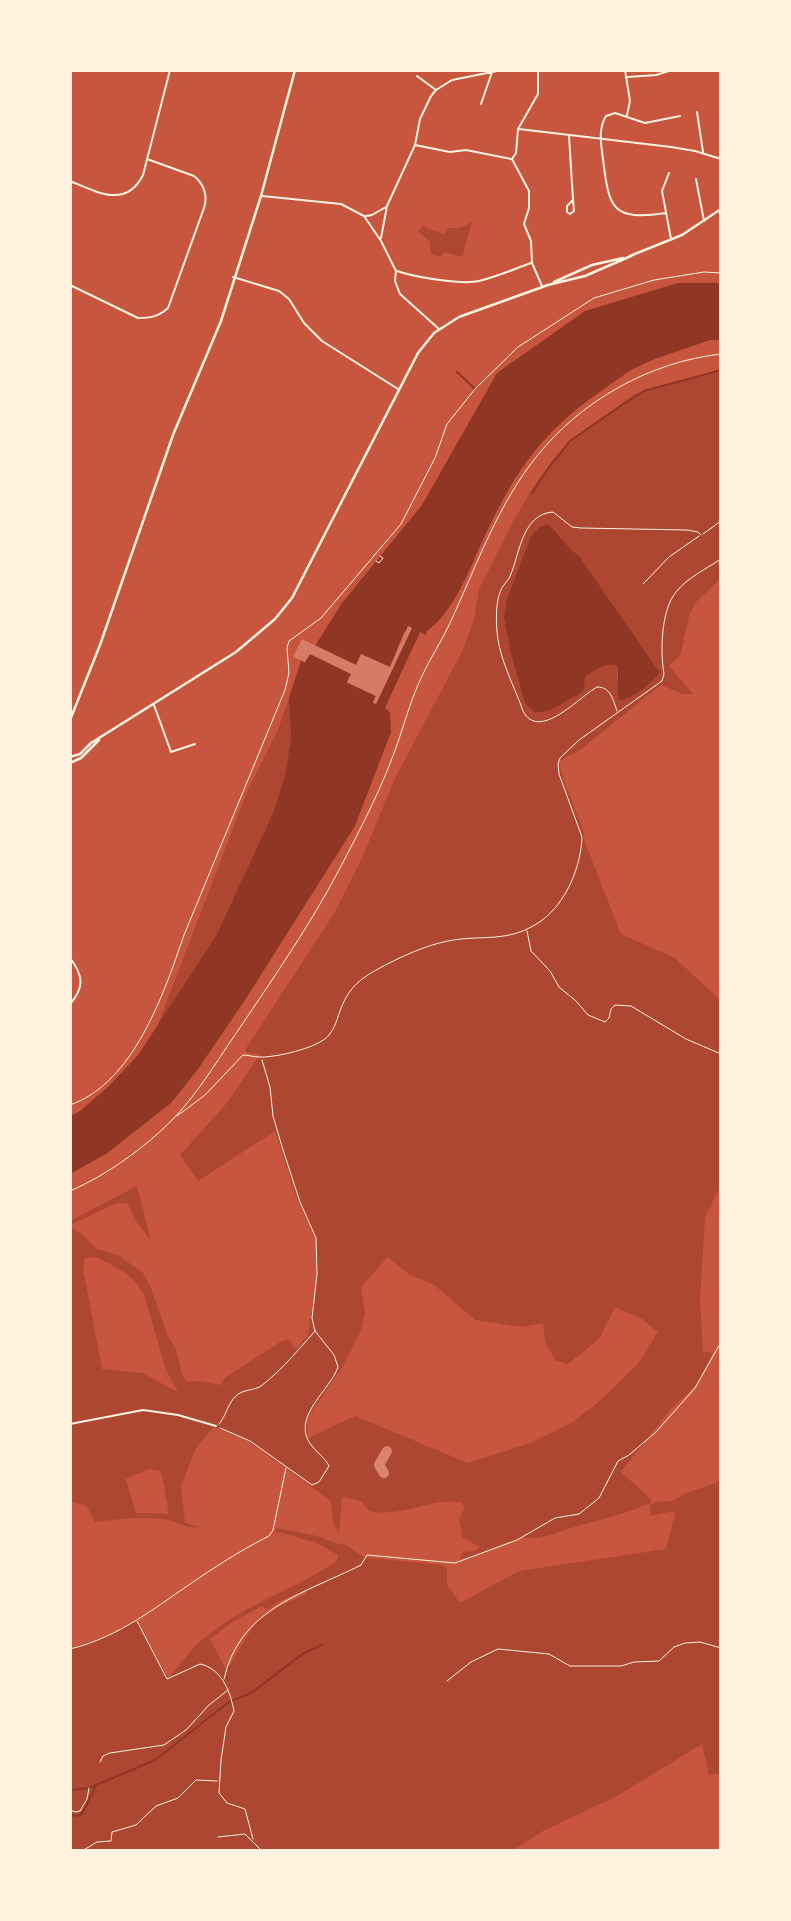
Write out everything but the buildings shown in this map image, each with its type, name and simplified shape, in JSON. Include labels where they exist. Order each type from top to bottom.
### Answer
[{"type":"main road","points":[[70,720],[105,632],[173,435],[221,321],[261,196],[295,70]]},
{"type":"main road","points":[[70,757],[79,754],[91,743],[236,652],[284,609],[418,353],[439,329],[459,317],[548,285],[597,271],[671,240],[721,209]]},
{"type":"main road","points":[[548,285],[586,268],[631,256]]},
{"type":"main road","points":[[70,763],[80,758],[102,738]]},
{"type":"street","points":[[70,181],[106,195],[122,195],[131,191],[140,181],[170,70]]},
{"type":"street","points":[[381,241],[387,206],[415,145],[420,119],[436,90],[462,76],[502,70]]},
{"type":"street","points":[[512,159],[516,153],[518,129],[538,94],[538,71],[531,70]]},
{"type":"street","points":[[625,70],[630,104],[626,116]]},
{"type":"street","points":[[627,77],[656,75],[672,70]]},
{"type":"street","points":[[481,104],[492,72]]},
{"type":"street","points":[[417,76],[436,90]]},
{"type":"street","points":[[698,112],[703,153]]},
{"type":"street","points":[[666,213],[631,215],[614,206],[607,187],[601,123],[606,116],[615,113],[645,123],[680,117]]},
{"type":"street","points":[[518,129],[703,153],[721,159]]},
{"type":"street","points":[[569,135],[573,200]]},
{"type":"street","points":[[415,145],[450,152],[466,150],[512,159]]},
{"type":"street","points":[[70,285],[138,318],[150,318],[161,314],[167,308],[206,197],[200,180],[194,176],[147,159]]},
{"type":"street","points":[[512,159],[529,191],[529,208],[524,224],[531,241],[532,263],[542,287]]},
{"type":"street","points":[[669,173],[662,191],[671,240]]},
{"type":"street","points":[[696,179],[704,222]]},
{"type":"street","points":[[261,196],[341,204],[364,216],[381,241],[396,271],[395,281],[400,294],[439,329]]},
{"type":"street","points":[[364,216],[372,215],[387,206]]},
{"type":"street","points":[[396,271],[419,277],[469,283],[532,263]]},
{"type":"street","points":[[234,278],[279,291],[289,299],[304,323],[322,341],[398,390]]},
{"type":"street","points":[[154,705],[171,752],[195,744]]},
{"type":"street","points":[[70,958],[81,976],[80,989],[71,1001]]},
{"type":"street","points":[[70,1424],[143,1410],[178,1415],[216,1426]]},
{"type":"path","points":[[70,1105],[93,1093],[111,1077],[143,1036],[285,690],[290,666],[288,644],[296,635],[321,618],[401,524],[435,458],[447,424],[475,389],[518,347],[594,298],[654,280],[704,272],[721,273]]},
{"type":"path","points":[[174,1118],[251,1012],[338,872],[399,740],[408,708],[422,675],[449,626],[520,480],[556,434],[606,394],[671,364],[721,354]]},
{"type":"path","points":[[617,713],[611,694],[602,687],[594,688],[575,704],[541,723],[527,718],[523,711],[498,640],[497,609],[499,593],[510,578],[528,526],[540,515],[553,512],[572,527],[687,530],[701,535]]},
{"type":"path","points":[[643,584],[668,557],[721,521]]},
{"type":"path","points":[[376,561],[379,563],[383,558],[380,556]]},
{"type":"path","points":[[70,1191],[113,1167],[205,1095],[243,1055],[262,1057],[311,1046],[327,1038],[350,989],[380,968],[446,941],[508,937],[528,929],[549,913],[575,878],[582,848],[582,837],[559,774],[560,758],[579,740],[662,681],[664,617],[673,595],[684,584],[721,559]]},
{"type":"path","points":[[528,929],[531,951],[550,971],[559,987],[588,1015],[605,1022],[613,1007],[631,1006],[686,1039],[721,1054]]},
{"type":"path","points":[[262,1057],[283,1150],[300,1202],[316,1238],[317,1274],[312,1318],[315,1331],[334,1355],[338,1367],[308,1413],[304,1428],[309,1444],[329,1466],[320,1482],[312,1485],[250,1441],[216,1426],[235,1396],[254,1390],[280,1370],[315,1331]]},
{"type":"path","points":[[224,1679],[239,1643],[260,1617],[277,1605],[355,1569],[367,1555],[455,1563],[517,1540],[555,1518],[579,1514],[599,1497],[618,1461],[649,1438],[695,1388],[721,1342]]},
{"type":"path","points":[[70,1649],[104,1639],[137,1621],[202,1576],[269,1535],[273,1530],[286,1466]]},
{"type":"path","points":[[137,1621],[167,1679],[200,1664],[209,1667],[224,1679],[232,1699],[234,1714],[226,1727],[219,1793],[223,1800],[245,1809],[253,1839],[262,1851]]},
{"type":"path","points":[[447,1681],[471,1662],[498,1649],[549,1654],[570,1666],[621,1666],[634,1662],[659,1661],[674,1647],[694,1641],[721,1648]]},
{"type":"path","points":[[100,1762],[103,1756],[110,1753],[164,1745],[186,1730],[209,1705],[229,1689]]},
{"type":"path","points":[[82,1851],[97,1842],[111,1841],[112,1832],[136,1825],[156,1806],[178,1798],[196,1780],[216,1780],[219,1783]]},
{"type":"path","points":[[70,1810],[80,1811],[87,1799],[89,1788]]},
{"type":"path","points":[[218,1837],[241,1833],[253,1839]]},
{"type":"shaded area","points":[[472,222],[462,257],[444,252],[442,257],[431,254],[430,242],[418,231],[424,225],[444,234],[448,228],[460,228]]},
{"type":"shaded area","points":[[678,283],[721,283],[721,340],[710,340],[631,370],[565,419],[535,451],[498,508],[447,611],[426,635],[420,632],[385,708],[390,712],[391,732],[355,826],[245,1000],[171,1103],[106,1154],[70,1174],[70,1116],[80,1111],[109,1086],[138,1055],[216,936],[274,811],[285,775],[291,738],[289,698],[301,661],[305,662],[310,654],[351,674],[347,683],[376,696],[373,702],[376,704],[411,628],[404,632],[390,667],[356,665],[315,646],[342,603],[422,505],[497,373],[585,311]]},
{"type":"shaded area","points":[[721,371],[721,578],[695,603],[689,616],[681,654],[669,666],[693,694],[683,694],[661,685],[576,753],[559,762],[584,833],[584,840],[621,934],[675,958],[721,1001],[721,1185],[705,1217],[700,1299],[703,1351],[713,1353],[695,1386],[670,1410],[621,1472],[651,1499],[651,1503],[551,1535],[521,1537],[462,1560],[460,1557],[463,1552],[476,1551],[480,1547],[462,1537],[459,1519],[465,1507],[461,1502],[382,1512],[369,1511],[361,1501],[342,1497],[339,1533],[333,1523],[331,1501],[248,1441],[214,1427],[196,1448],[181,1486],[185,1523],[200,1527],[149,1518],[95,1522],[86,1505],[70,1502],[70,1227],[97,1249],[118,1255],[143,1273],[187,1382],[200,1381],[220,1385],[226,1377],[282,1341],[289,1339],[294,1348],[297,1348],[308,1335],[316,1280],[317,1247],[296,1196],[275,1131],[198,1181],[180,1155],[227,1103],[260,1054],[248,1053],[245,1050],[335,912],[363,856],[394,780],[462,652],[474,619],[479,589],[534,486],[555,458],[583,431],[635,394]],"holes":[[[538,528],[561,536],[566,547],[579,556],[660,674],[646,687],[625,700],[617,678],[618,666],[609,664],[585,677],[584,689],[525,703],[511,654],[507,600],[530,538]],[[96,1257],[117,1268],[140,1288],[166,1370],[178,1392],[142,1373],[102,1369],[83,1268],[85,1258]],[[388,1257],[410,1275],[433,1284],[475,1320],[522,1327],[543,1323],[545,1342],[556,1361],[568,1364],[599,1339],[615,1307],[642,1319],[658,1332],[638,1364],[602,1399],[573,1422],[530,1443],[468,1463],[355,1416],[308,1438],[307,1420],[343,1366],[362,1328],[365,1312],[361,1287]],[[149,1469],[161,1471],[169,1514],[136,1513],[126,1479]]]},
{"type":"shaded area","points":[[548,524],[579,556],[660,673],[642,690],[626,699],[621,701],[618,698],[618,666],[609,665],[585,677],[582,692],[551,710],[535,713],[525,703],[504,617],[507,599],[530,538],[538,528]]},
{"type":"shaded area","points":[[289,698],[291,738],[285,775],[274,811],[216,936],[157,1027],[247,792],[277,732]]},
{"type":"shaded area","points":[[137,1186],[151,1241],[135,1220],[128,1203],[117,1203],[70,1225],[70,1221]]},
{"type":"shaded area","points":[[721,1481],[721,1773],[709,1775],[702,1744],[617,1796],[543,1831],[512,1851],[70,1851],[70,1648],[103,1638],[137,1619],[168,1678],[198,1644],[224,1623],[337,1561],[338,1555],[317,1543],[275,1531],[276,1528],[317,1536],[341,1545],[343,1543],[362,1556],[370,1558],[443,1565],[447,1569],[447,1585],[460,1603],[519,1571],[666,1549],[674,1511],[650,1516],[650,1506],[655,1502],[673,1501],[684,1494]],"holes":[[[306,1590],[306,1594],[278,1607],[255,1623],[229,1666],[225,1668],[210,1639],[234,1621],[262,1606],[267,1610],[276,1603]]]},
{"type":"waterway","points":[[532,493],[570,441],[619,407],[644,391],[721,370]]},
{"type":"waterway","points":[[457,372],[474,388]]},
{"type":"waterway","points":[[70,1790],[89,1788],[155,1760],[229,1702],[251,1693],[304,1653],[322,1645]]},
{"type":"waterway","points":[[70,1814],[82,1814],[96,1786]]},
{"type":"taxiway","points":[[384,1473],[379,1465],[387,1451]]}]
